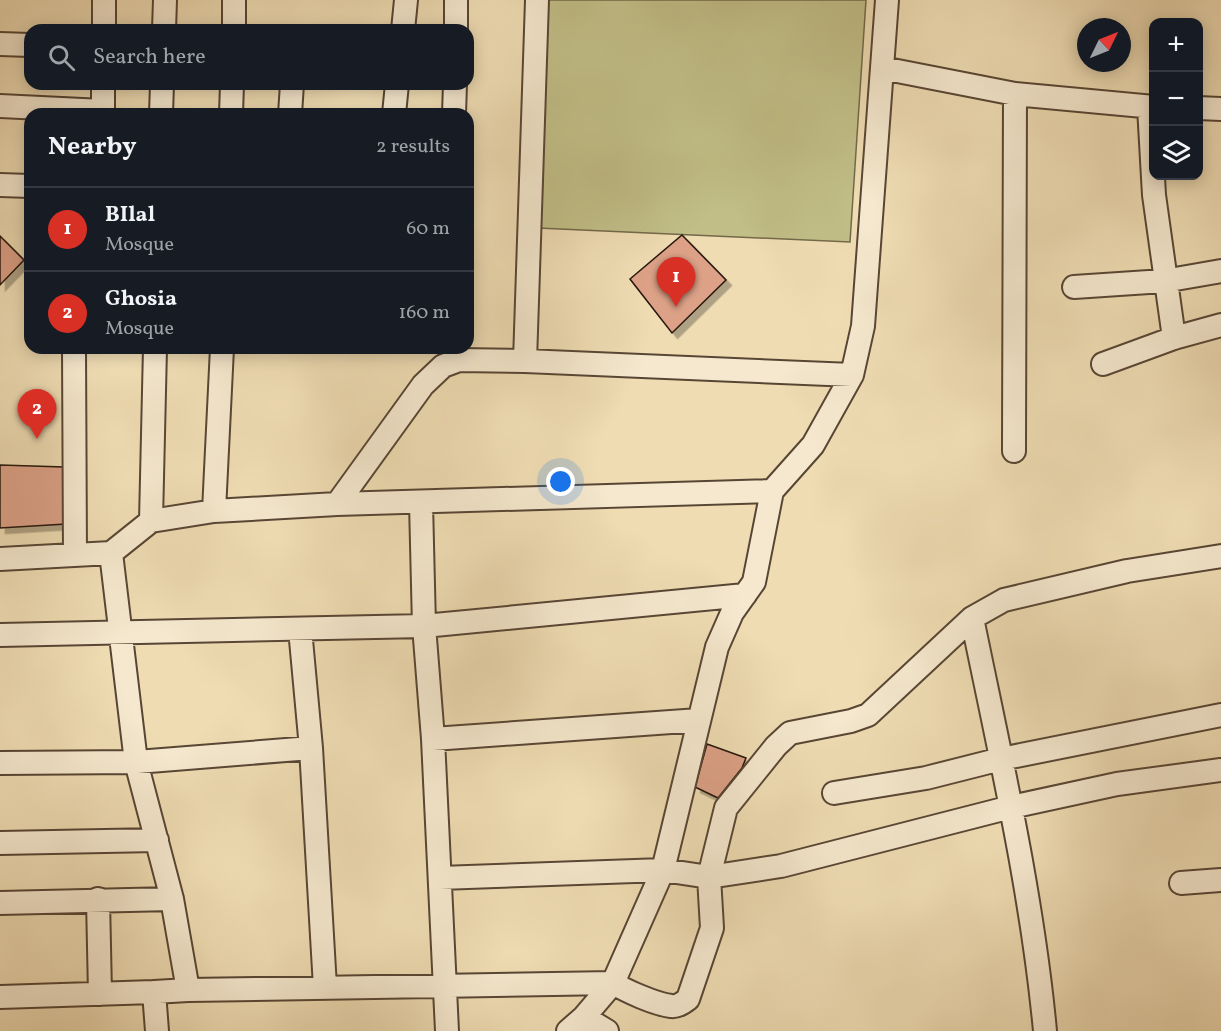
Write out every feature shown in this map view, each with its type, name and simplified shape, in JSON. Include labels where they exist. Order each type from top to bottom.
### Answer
[{"type":"street","points":[[104,0],[104,24]]},
{"type":"street","points":[[164,24],[165,0]]},
{"type":"street","points":[[234,0],[234,24]]},
{"type":"street","points":[[404,24],[406,0]]},
{"type":"street","points":[[456,0],[456,24]]},
{"type":"street","points":[[525,361],[537,0]]},
{"type":"street","points":[[607,1031],[576,1024],[613,983],[663,870],[717,647],[732,613],[754,582],[772,491],[813,445],[852,375],[863,326],[886,0]]},
{"type":"street","points":[[0,44],[24,45]]},
{"type":"street","points":[[882,69],[1015,94],[1149,107]]},
{"type":"street","points":[[103,90],[103,108]]},
{"type":"street","points":[[162,90],[162,108]]},
{"type":"street","points":[[231,108],[232,90]]},
{"type":"street","points":[[290,108],[292,90]]},
{"type":"street","points":[[395,108],[396,90]]},
{"type":"street","points":[[454,90],[454,108]]},
{"type":"street","points":[[1014,451],[1015,94]]},
{"type":"street","points":[[0,106],[34,108]]},
{"type":"street","points":[[1203,108],[1221,109]]},
{"type":"street","points":[[1152,126],[1154,195],[1164,280],[1174,338]]},
{"type":"street","points":[[0,185],[24,186]]},
{"type":"street","points":[[1074,287],[1164,280],[1221,271]]},
{"type":"street","points":[[1103,364],[1174,338],[1221,325]]},
{"type":"street","points":[[74,354],[75,555]]},
{"type":"street","points":[[151,521],[155,354]]},
{"type":"street","points":[[214,511],[222,354]]},
{"type":"street","points":[[337,504],[423,385],[443,366],[449,356],[459,360],[852,375]]},
{"type":"street","points":[[0,559],[111,554],[151,521],[214,511],[337,504],[772,491]]},
{"type":"street","points":[[421,503],[424,626],[433,739],[447,1031]]},
{"type":"street","points":[[111,554],[136,762],[172,899],[188,990]]},
{"type":"street","points":[[0,997],[188,990],[613,983],[626,991],[672,1006],[682,1004],[688,999],[712,928],[709,877],[726,808],[776,746],[790,734],[851,721],[868,715],[972,618],[1004,600],[1126,571],[1221,556]]},
{"type":"street","points":[[0,635],[424,626],[745,595]]},
{"type":"street","points":[[972,618],[1011,807],[1040,967],[1046,1031]]},
{"type":"street","points":[[300,629],[311,748],[325,987]]},
{"type":"street","points":[[834,793],[926,778],[1001,759],[1221,715]]},
{"type":"street","points":[[433,739],[699,720]]},
{"type":"street","points":[[0,763],[136,762],[311,748]]},
{"type":"street","points":[[440,878],[663,870],[709,877],[781,866],[1011,807],[1117,784],[1221,770]]},
{"type":"street","points":[[0,843],[157,840]]},
{"type":"street","points":[[1181,883],[1221,880]]},
{"type":"street","points":[[98,899],[100,993]]},
{"type":"street","points":[[0,903],[172,899]]},
{"type":"street","points":[[154,992],[157,1031]]},
{"type":"shaded area","points":[[546,0],[866,0],[850,242],[538,228]]},
{"type":"building","points":[[682,235],[726,280],[672,333],[630,279]]},
{"type":"building","points":[[0,236],[24,260],[0,285]]},
{"type":"building","points":[[0,465],[64,467],[66,524],[0,528]]},
{"type":"building","points":[[707,744],[746,758],[742,768],[718,798],[695,787]]},
{"type":"place","name":"BIlal","points":[[676,307]]},
{"type":"place","name":"Ghosia","points":[[37,439]]}]
